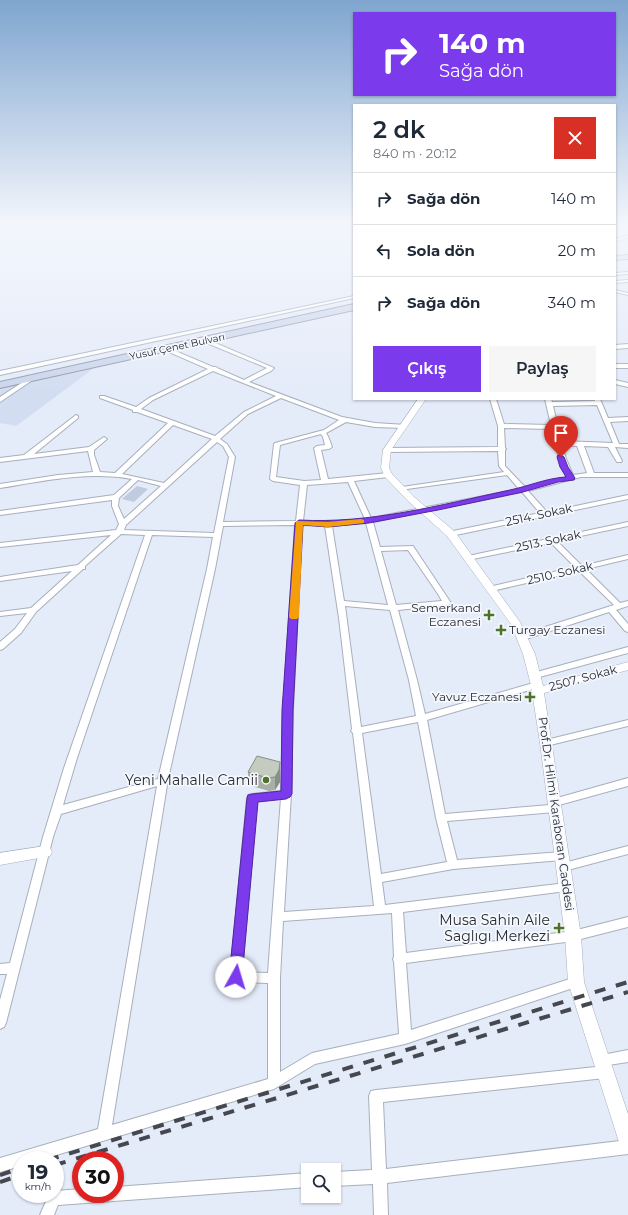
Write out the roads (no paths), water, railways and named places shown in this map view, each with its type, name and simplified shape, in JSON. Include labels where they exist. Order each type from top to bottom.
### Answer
[{"type":"highway","name":"Yusuf Çenet Bulvarı","points":[[0,378],[353,301]]},
{"type":"highway","name":"Yusuf Çenet Bulvarı","points":[[0,385],[353,307]]},
{"type":"street","points":[[616,282],[628,281]]},
{"type":"street","points":[[616,292],[626,295]]},
{"type":"street","points":[[0,373],[353,297]]},
{"type":"street","points":[[204,340],[271,368],[244,382]]},
{"type":"street","points":[[616,347],[628,346]]},
{"type":"street","points":[[164,348],[244,382],[344,420],[375,425],[404,426]]},
{"type":"street","points":[[616,366],[628,366]]},
{"type":"street","points":[[135,411],[151,399],[214,368]]},
{"type":"street","points":[[0,400],[34,377]]},
{"type":"street","points":[[616,382],[628,385]]},
{"type":"street","points":[[0,647],[18,630],[33,610],[83,566],[119,532],[123,524],[236,420],[246,413],[281,396]]},
{"type":"street","points":[[102,397],[135,411],[173,422],[217,439],[228,449],[232,457],[211,569],[163,781],[104,1134]]},
{"type":"street","points":[[344,420],[335,427],[322,432],[277,444],[273,480],[304,483],[350,480],[388,474],[385,468],[387,450],[421,400]]},
{"type":"street","points":[[493,400],[501,426],[503,449],[502,466],[510,473],[545,514]]},
{"type":"street","points":[[571,478],[564,467],[549,401],[598,401],[607,420],[619,461]]},
{"type":"street","points":[[26,457],[76,417]]},
{"type":"street","points":[[607,420],[628,419]]},
{"type":"street","points":[[117,474],[173,422]]},
{"type":"street","points":[[501,426],[555,427]]},
{"type":"street","points":[[322,432],[326,437],[329,447],[317,448],[325,481]]},
{"type":"street","points":[[0,460],[91,449],[104,439]]},
{"type":"street","points":[[558,443],[613,444],[628,446]]},
{"type":"street","points":[[580,444],[591,474]]},
{"type":"street","points":[[91,449],[91,455],[98,474]]},
{"type":"street","points":[[387,450],[503,449]]},
{"type":"street","points":[[402,490],[510,473]]},
{"type":"street","points":[[0,486],[98,474],[117,474],[164,485]]},
{"type":"street","name":"Prof.Dr. Hilmi Karaboran Caddesi","points":[[388,474],[423,511],[432,516],[451,534],[492,589],[523,637],[537,683],[573,936],[576,982],[628,1142]]},
{"type":"street","points":[[220,524],[328,524],[369,521],[523,490],[581,475],[628,475]]},
{"type":"street","points":[[0,513],[116,497],[137,478]]},
{"type":"street","points":[[350,480],[369,521],[377,549],[422,718],[441,818],[453,865]]},
{"type":"street","points":[[274,1083],[274,978],[286,794],[288,710],[299,523],[304,483]]},
{"type":"street","points":[[116,497],[116,506],[123,524]]},
{"type":"street","name":"2514. Sokak","points":[[451,534],[628,497]]},
{"type":"street","points":[[328,524],[340,603],[380,910]]},
{"type":"street","name":"2513. Sokak","points":[[468,558],[628,524]]},
{"type":"street","points":[[0,545],[119,532],[217,534]]},
{"type":"street","points":[[0,1023],[44,852],[72,760],[126,606],[149,533]]},
{"type":"street","points":[[552,540],[581,569],[615,608],[628,629]]},
{"type":"street","points":[[340,603],[392,608],[447,603],[410,548],[377,549]]},
{"type":"street","name":"2510. Sokak","points":[[492,589],[628,557]]},
{"type":"street","points":[[0,579],[83,566]]},
{"type":"street","points":[[523,637],[628,603]]},
{"type":"street","points":[[0,614],[33,610]]},
{"type":"street","points":[[356,730],[422,718],[537,683],[628,650]]},
{"type":"street","name":"2507. Sokak","points":[[537,683],[628,666]]},
{"type":"street","points":[[546,743],[628,723]]},
{"type":"street","points":[[57,811],[163,781]]},
{"type":"street","points":[[441,818],[554,805],[628,782]]},
{"type":"street","points":[[274,978],[236,977],[252,798],[286,794]]},
{"type":"street","points":[[376,879],[453,865],[563,862],[628,850]]},
{"type":"street","points":[[0,859],[44,852]]},
{"type":"street","points":[[279,917],[380,910],[566,887]]},
{"type":"street","points":[[397,907],[405,1038]]},
{"type":"street","points":[[399,959],[573,936],[628,922]]},
{"type":"street","points":[[0,970],[13,968]]},
{"type":"street","points":[[0,1165],[274,1083],[312,1060],[405,1038],[576,982]]},
{"type":"street","points":[[381,1215],[376,1096],[603,1066],[628,1056]]},
{"type":"street","points":[[341,1179],[380,1176],[628,1147]]},
{"type":"street","points":[[124,1193],[301,1181]]},
{"type":"street","points":[[47,1215],[54,1198],[72,1197]]},
{"type":"railway","points":[[64,1155],[628,982]]},
{"type":"railway","points":[[64,1162],[628,992]]},
{"type":"railway","points":[[0,1175],[12,1171]]},
{"type":"railway","points":[[0,1182],[12,1178]]},
{"type":"place","name":"Semerkand Eczanesi","points":[[489,615]]},
{"type":"place","name":"Turgay Eczanesi","points":[[501,630]]},
{"type":"place","name":"Yavuz Eczanesi","points":[[530,697]]},
{"type":"place","name":"Yeni Mahalle Camii","points":[[266,780]]},
{"type":"place","name":"Musa Sahin Aile Saglıgı Merkezi","points":[[559,928]]}]
